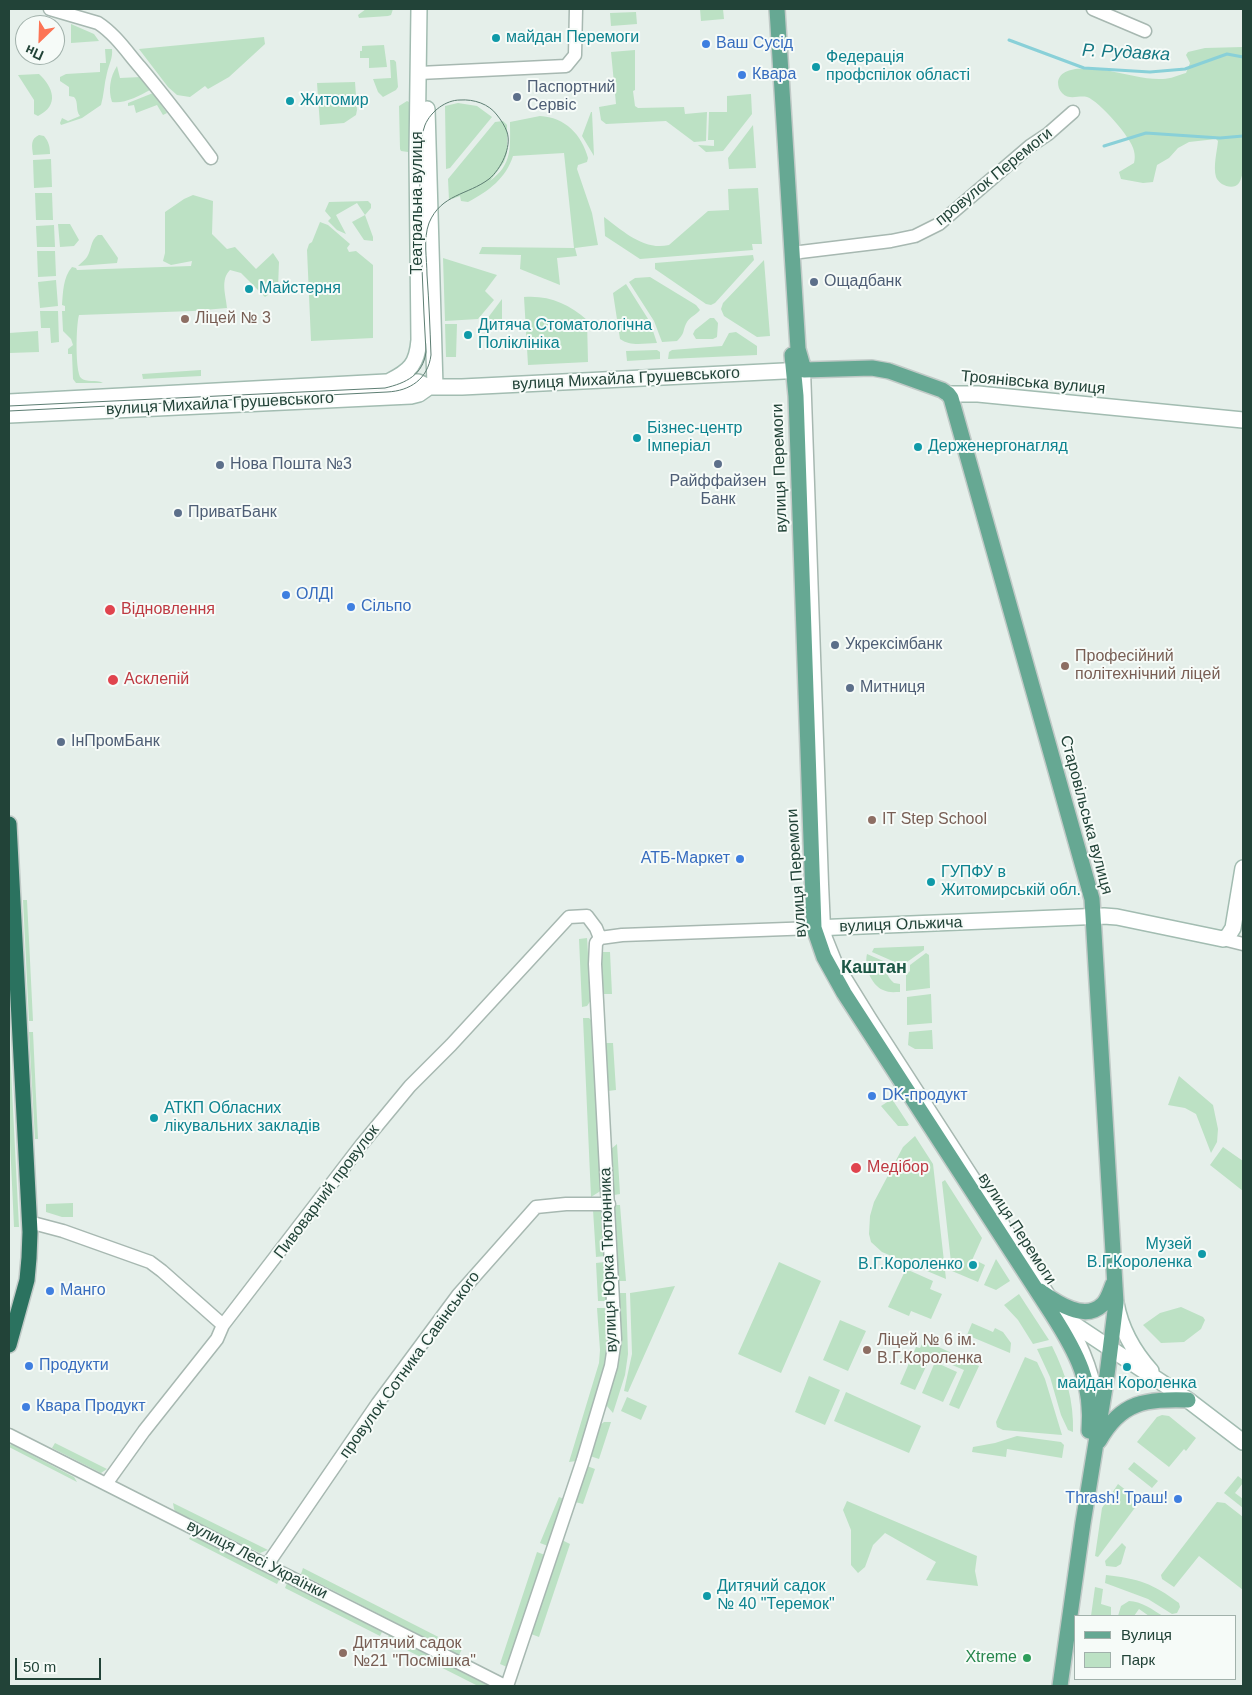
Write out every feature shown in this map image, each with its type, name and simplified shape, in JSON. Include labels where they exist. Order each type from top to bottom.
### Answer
[{"type":"highway","points":[[9,825],[14,1027],[29,1222],[27,1280],[9,1345]]},
{"type":"main road","name":"вулиця Перемоги","points":[[770,9],[784,249],[799,370]]},
{"type":"main road","name":"вулиця Перемоги","points":[[777,9],[799,370],[819,928],[824,958],[844,993],[1056,1321],[1076,1355],[1085,1376],[1089,1394],[1090,1413],[1088,1440],[1052,1686]]},
{"type":"main road","name":"Троянівська вулиця","points":[[799,370],[872,368],[889,371],[948,394]]},
{"type":"main road","name":"Старовільська вулиця","points":[[948,394],[957,416],[1092,899],[1116,1303],[1111,1349]]},
{"type":"main road","points":[[1033,1286],[1053,1300],[1075,1310],[1091,1310],[1097,1309],[1107,1299],[1115,1280]]},
{"type":"main road","points":[[1060,1686],[1083,1523],[1111,1349]]},
{"type":"main road","points":[[1095,1449],[1112,1422],[1134,1405],[1159,1399],[1188,1400]]},
{"type":"street","points":[[50,9],[98,22],[103,26],[120,43],[211,158]]},
{"type":"street","name":"Театральна вулиця","points":[[419,9],[423,73],[432,387]]},
{"type":"street","name":"Театральна вулиця","points":[[386,382],[403,375],[415,362],[419,350],[417,154],[427,9]]},
{"type":"street","points":[[423,73],[566,66],[575,55],[576,9]]},
{"type":"street","points":[[1093,9],[1145,30]]},
{"type":"street","name":"провулок Перемоги","points":[[792,253],[891,241],[915,236],[939,224],[1072,112]]},
{"type":"street","name":"вулиця Михайла Грушевського","points":[[9,402],[386,382],[418,382],[432,387],[619,380],[799,370]]},
{"type":"street","name":"вулиця Михайла Грушевського","points":[[9,414],[410,396],[419,394],[432,387]]},
{"type":"street","name":"Троянівська вулиця","points":[[948,394],[978,394],[1243,420]]},
{"type":"street","points":[[1223,939],[1228,936],[1233,928],[1243,868]]},
{"type":"street","name":"Пивоварний провулок","points":[[106,1484],[144,1431],[217,1338],[223,1325],[283,1250],[362,1144],[410,1086],[451,1045],[569,918],[587,916],[596,928],[600,938]]},
{"type":"street","name":"вулиця Ольжича","points":[[600,938],[622,935],[1117,917],[1243,944]]},
{"type":"street","name":"вулиця Перемоги","points":[[819,928],[836,963],[870,1018],[1081,1345],[1093,1376],[1098,1409],[1098,1429]]},
{"type":"street","name":"вулиця Юрка Тютюнника","points":[[506,1686],[583,1460],[611,1366],[615,1339],[595,964],[596,944],[600,938]]},
{"type":"street","name":"провулок Сотника Савінського","points":[[267,1565],[378,1403],[458,1294],[536,1207],[566,1204],[609,1204]]},
{"type":"street","points":[[29,1222],[63,1231],[150,1262],[223,1325]]},
{"type":"street","points":[[1033,1286],[1066,1319],[1188,1400],[1243,1442]]},
{"type":"street","points":[[1116,1303],[1124,1332],[1132,1347],[1168,1387]]},
{"type":"street","name":"вулиця Лесі Українки","points":[[9,1435],[506,1686]]},
{"type":"green space","points":[[366,9],[393,9],[391,15],[388,16],[359,18],[358,15]]},
{"type":"green space","points":[[700,9],[723,9],[724,19],[701,21]]},
{"type":"green space","points":[[636,12],[637,24],[611,26],[610,13]]},
{"type":"green space","points":[[71,24],[94,34],[99,41],[71,43]]},
{"type":"green space","points":[[264,37],[265,44],[229,77],[208,89],[205,86],[190,97],[177,95],[168,87],[139,49]]},
{"type":"green space","points":[[384,45],[387,67],[369,68],[369,58],[360,58],[362,46]]},
{"type":"green space","points":[[1243,47],[1243,172],[1239,183],[1233,187],[1223,185],[1216,177],[1215,164],[1218,141],[1216,139],[1189,142],[1178,148],[1169,158],[1157,165],[1153,182],[1143,183],[1121,179],[1119,172],[1134,163],[1134,151],[1128,138],[1099,105],[1087,97],[1068,97],[1060,91],[1058,86],[1061,76],[1066,72],[1080,69],[1104,70],[1150,79],[1169,78],[1186,73],[1190,63],[1186,55],[1188,52],[1205,48]]},
{"type":"green space","points":[[105,49],[112,49],[112,52],[101,105],[82,118],[61,125],[62,118],[68,121],[80,116],[74,97],[69,96],[69,87],[60,81],[60,77],[66,74],[100,72],[100,63],[106,63]]},
{"type":"green space","points":[[635,50],[635,90],[633,91],[635,106],[638,108],[684,107],[685,114],[707,112],[706,141],[694,142],[666,121],[606,124],[601,120],[599,107],[616,104],[611,52]]},
{"type":"green space","points":[[390,60],[396,62],[398,87],[383,97],[378,92],[373,79],[391,78]]},
{"type":"green space","points":[[117,66],[120,78],[141,77],[150,90],[126,101],[112,102],[110,84]]},
{"type":"green space","points":[[39,74],[51,90],[52,101],[45,112],[38,116],[34,114],[34,100],[18,75]]},
{"type":"green space","points":[[355,82],[356,115],[344,123],[320,125],[317,83]]},
{"type":"green space","points":[[153,93],[167,113],[163,115],[157,105],[136,113],[134,105],[128,106],[128,103]]},
{"type":"green space","points":[[751,94],[752,114],[723,151],[706,152],[698,145],[714,146],[714,140],[708,140],[709,112],[727,112],[727,96]]},
{"type":"green space","points":[[407,101],[411,103],[411,150],[408,152],[401,151],[400,149],[399,106]]},
{"type":"green space","points":[[458,103],[477,106],[492,117],[450,168],[446,169],[445,106]]},
{"type":"green space","points":[[592,112],[594,156],[582,136]]},
{"type":"green space","points":[[540,116],[557,120],[571,129],[577,135],[588,158],[587,162],[578,165],[577,169],[592,213],[598,245],[575,248],[577,256],[557,258],[560,285],[520,269],[521,255],[479,254],[482,247],[574,248],[564,153],[513,156],[506,171],[496,183],[483,193],[468,202],[461,201],[460,196],[449,200],[448,179],[495,122],[503,121],[507,125],[507,153],[504,162],[490,181],[503,168],[509,154],[510,122]]},
{"type":"green space","points":[[753,125],[756,168],[729,169],[728,158]]},
{"type":"green space","points":[[39,135],[44,136],[47,140],[50,154],[33,155],[33,141]]},
{"type":"green space","points":[[51,159],[52,187],[34,188],[33,160]]},
{"type":"green space","points":[[758,188],[762,244],[752,244],[753,250],[640,259],[605,236],[604,217],[626,234],[642,242],[660,246],[669,245],[708,211],[729,210],[728,189]]},
{"type":"green space","points":[[35,193],[52,193],[53,220],[36,220]]},
{"type":"green space","points":[[193,195],[213,201],[212,234],[227,249],[235,247],[256,269],[273,253],[279,262],[278,288],[265,297],[241,273],[230,270],[224,283],[227,308],[79,315],[77,348],[79,374],[81,378],[88,381],[103,383],[76,383],[73,379],[72,354],[68,354],[68,349],[73,345],[71,339],[63,331],[62,311],[65,311],[65,306],[62,305],[63,295],[65,280],[69,271],[72,267],[77,270],[191,266],[192,261],[171,265],[163,261],[165,253],[165,212]]},
{"type":"green space","points":[[368,201],[371,204],[371,208],[365,215],[357,203],[336,215],[346,234],[337,230],[328,221],[331,218],[325,211],[329,202]]},
{"type":"green space","points":[[365,215],[373,241],[364,240],[352,222]]},
{"type":"green space","points":[[320,222],[328,225],[350,244],[347,248],[349,252],[356,251],[373,265],[373,338],[311,341],[307,250]]},
{"type":"green space","points":[[58,224],[70,224],[79,240],[74,246],[60,247]]},
{"type":"green space","points":[[54,225],[55,247],[37,247],[36,226]]},
{"type":"green space","points":[[98,235],[102,235],[118,258],[117,263],[78,266],[89,254]]},
{"type":"green space","points":[[37,251],[55,251],[56,276],[38,277]]},
{"type":"green space","points":[[753,255],[754,260],[715,303],[711,305],[706,304],[655,269],[655,263]]},
{"type":"green space","points":[[443,258],[497,275],[485,291],[494,300],[478,319],[445,321]]},
{"type":"green space","points":[[764,260],[770,336],[757,337],[724,316],[721,309],[723,303]]},
{"type":"green space","points":[[650,277],[696,305],[700,310],[688,320],[683,333],[677,341],[662,342],[654,321],[629,282],[635,278]]},
{"type":"green space","points":[[56,280],[58,306],[40,308],[38,282]]},
{"type":"green space","points":[[626,284],[650,322],[657,343],[633,344],[620,339],[613,293]]},
{"type":"green space","points":[[524,297],[550,299],[566,305],[587,320],[588,362],[528,365]]},
{"type":"green space","points":[[502,299],[502,328],[481,329],[481,323],[484,323]]},
{"type":"green space","points":[[40,311],[58,311],[59,342],[51,343],[50,328],[41,328]]},
{"type":"green space","points":[[710,318],[714,318],[718,323],[717,337],[713,339],[696,339],[693,334],[695,330]]},
{"type":"green space","points":[[445,324],[457,324],[456,357],[446,357]]},
{"type":"green space","points":[[38,331],[39,352],[9,353],[9,333]]},
{"type":"green space","points":[[736,332],[757,346],[757,355],[668,359],[669,352],[672,350],[722,346],[729,333]]},
{"type":"green space","points":[[657,350],[660,352],[660,359],[627,361],[626,351]]},
{"type":"green space","points":[[201,370],[201,376],[143,379],[142,374]]},
{"type":"green space","points":[[23,900],[27,900],[33,1021],[29,1021]]},
{"type":"green space","points":[[587,938],[591,1000],[587,1006],[582,1007],[579,939]]},
{"type":"green space","points":[[924,946],[924,950],[907,962],[897,963],[872,952],[874,948]]},
{"type":"green space","points":[[601,952],[610,952],[612,994],[603,994]]},
{"type":"green space","points":[[926,953],[929,955],[930,988],[906,991],[906,975],[910,971],[910,965]]},
{"type":"green space","points":[[867,954],[888,963],[888,976],[894,983],[900,984],[900,992],[885,991],[875,984],[869,975]]},
{"type":"green space","points":[[931,994],[932,1023],[907,1025],[907,997]]},
{"type":"green space","points":[[583,1018],[589,1018],[592,1021],[602,1190],[591,1197]]},
{"type":"green space","points":[[932,1030],[933,1049],[915,1049],[908,1045],[909,1032]]},
{"type":"green space","points":[[9,1031],[19,1227],[14,1227],[9,1120]]},
{"type":"green space","points":[[29,1032],[33,1032],[38,1139],[35,1139]]},
{"type":"green space","points":[[605,1043],[613,1043],[616,1090],[608,1091]]},
{"type":"green space","points":[[1179,1076],[1213,1105],[1218,1129],[1217,1142],[1211,1153],[1196,1114],[1185,1108],[1168,1105]]},
{"type":"green space","points":[[892,1099],[909,1125],[898,1126],[881,1106]]},
{"type":"green space","points":[[915,1136],[933,1164],[946,1279],[882,1252],[871,1242],[869,1234],[870,1216],[874,1202],[903,1147]]},
{"type":"green space","points":[[617,1144],[620,1194],[614,1195],[611,1149]]},
{"type":"green space","points":[[1223,1147],[1243,1161],[1243,1191],[1210,1165]]},
{"type":"green space","points":[[945,1180],[982,1238],[969,1267],[975,1270],[979,1262],[985,1265],[978,1282],[952,1271],[942,1182]]},
{"type":"green space","points":[[73,1203],[73,1217],[62,1217],[46,1212],[46,1204]]},
{"type":"green space","points":[[614,1205],[620,1205],[626,1281],[619,1281]]},
{"type":"green space","points":[[593,1210],[603,1210],[605,1256],[596,1257]]},
{"type":"green space","points":[[996,1259],[1010,1281],[996,1290],[984,1285]]},
{"type":"green space","points":[[605,1262],[607,1301],[598,1301],[596,1263]]},
{"type":"green space","points":[[779,1262],[821,1281],[781,1373],[738,1354]]},
{"type":"green space","points":[[906,1269],[933,1281],[930,1289],[942,1294],[931,1319],[911,1311],[909,1316],[888,1307]]},
{"type":"green space","points":[[675,1286],[628,1392],[624,1391],[632,1354],[630,1293]]},
{"type":"green space","points":[[619,1293],[626,1293],[628,1354],[625,1375],[613,1413],[606,1405],[617,1369],[621,1340]]},
{"type":"green space","points":[[1019,1294],[1049,1340],[1033,1344],[1018,1320],[1004,1305]]},
{"type":"green space","points":[[1181,1307],[1203,1317],[1205,1320],[1201,1329],[1184,1342],[1161,1343],[1143,1325],[1160,1313]]},
{"type":"green space","points":[[597,1308],[608,1308],[605,1364],[576,1461],[569,1462],[599,1363]]},
{"type":"green space","points":[[840,1320],[866,1331],[848,1371],[823,1360]]},
{"type":"green space","points":[[972,1323],[993,1332],[995,1328],[1003,1332],[1011,1343],[1010,1353],[967,1335]]},
{"type":"green space","points":[[924,1340],[979,1366],[959,1409],[949,1405],[964,1370],[931,1356],[915,1390],[900,1384],[916,1347],[920,1348]]},
{"type":"green space","points":[[1052,1346],[1068,1388],[1072,1409],[1073,1432],[1068,1430],[1061,1415],[1050,1377],[1037,1349]]},
{"type":"green space","points":[[1025,1357],[1037,1362],[1045,1379],[1062,1435],[1003,1430],[997,1427],[996,1422]]},
{"type":"green space","points":[[935,1362],[957,1372],[943,1402],[922,1393]]},
{"type":"green space","points":[[809,1376],[840,1390],[825,1425],[795,1412]]},
{"type":"green space","points":[[846,1392],[921,1426],[909,1453],[834,1421]]},
{"type":"green space","points":[[627,1397],[647,1406],[641,1420],[621,1411]]},
{"type":"green space","points":[[1162,1415],[1169,1416],[1196,1438],[1186,1451],[1184,1449],[1169,1467],[1137,1442],[1157,1417]]},
{"type":"green space","points":[[604,1422],[611,1422],[599,1459],[590,1456],[600,1425]]},
{"type":"green space","points":[[1017,1436],[1061,1442],[1064,1445],[1062,1458],[1007,1449],[1006,1457],[972,1452],[973,1447]]},
{"type":"green space","points":[[55,1443],[107,1469],[101,1473],[52,1448]]},
{"type":"green space","points":[[11,1444],[74,1477],[77,1482],[9,1447]]},
{"type":"green space","points":[[1134,1462],[1158,1481],[1152,1488],[1128,1469]]},
{"type":"green space","points":[[587,1466],[595,1469],[583,1504],[575,1502]]},
{"type":"green space","points":[[1238,1476],[1243,1480],[1243,1483],[1235,1493],[1243,1499],[1243,1508],[1224,1493]]},
{"type":"green space","points":[[1118,1484],[1140,1501],[1098,1557],[1095,1556],[1102,1508]]},
{"type":"green space","points":[[559,1497],[564,1499],[548,1546],[540,1543]]},
{"type":"green space","points":[[847,1501],[977,1556],[975,1571],[978,1586],[926,1580],[936,1562],[885,1533],[873,1545],[865,1567],[858,1573],[851,1565],[851,1530],[843,1510]]},
{"type":"green space","points":[[1217,1502],[1225,1503],[1243,1517],[1243,1590],[1199,1556],[1174,1587],[1162,1579],[1161,1575]]},
{"type":"green space","points":[[173,1503],[268,1550],[260,1553],[176,1512]]},
{"type":"green space","points":[[191,1536],[279,1580],[277,1584],[189,1539]]},
{"type":"green space","points":[[562,1540],[570,1544],[539,1637],[531,1634]]},
{"type":"green space","points":[[1122,1543],[1126,1547],[1121,1564],[1116,1567],[1106,1566],[1105,1561]]},
{"type":"green space","points":[[537,1552],[545,1555],[507,1667],[500,1664]]},
{"type":"green space","points":[[303,1568],[462,1649],[459,1655],[301,1574]]},
{"type":"green space","points":[[1106,1575],[1128,1578],[1153,1586],[1179,1603],[1180,1607],[1177,1613],[1172,1614],[1148,1599],[1105,1583]]},
{"type":"green space","points":[[287,1583],[382,1632],[380,1636],[285,1588]]},
{"type":"green space","points":[[1095,1587],[1103,1589],[1101,1604],[1111,1607],[1111,1615],[1091,1615]]},
{"type":"green space","points":[[1129,1601],[1133,1601],[1161,1615],[1148,1615],[1139,1609],[1135,1615],[1118,1615],[1121,1606]]},
{"type":"green space","points":[[389,1635],[488,1686],[478,1686],[387,1640]]},
{"type":"waterway","name":"Р. Рудавка","points":[[1009,40],[1084,68],[1150,72],[1185,69],[1227,54],[1243,57]]},
{"type":"waterway","points":[[1104,146],[1146,133],[1220,138],[1243,136]]},
{"type":"tram line","points":[[9,406],[385,388],[412,377],[421,367],[426,352],[420,170],[420,150],[425,125],[435,111],[444,104],[455,100],[481,103],[494,111],[504,125],[508,144],[507,151],[498,170],[481,184],[440,206],[429,223],[426,249],[431,355],[422,377],[410,386],[387,392],[9,411]]},
{"type":"place","name":"майдан Перемоги","points":[[496,38]]},
{"type":"place","name":"Ваш Сусід","points":[[706,44]]},
{"type":"place","name":"Федерація профспілок області","points":[[816,67]]},
{"type":"place","name":"Квара","points":[[742,75]]},
{"type":"place","name":"Паспортний Сервіс","points":[[517,97]]},
{"type":"place","name":"Житомир","points":[[290,101]]},
{"type":"place","name":"Ощадбанк","points":[[814,282]]},
{"type":"place","name":"Майстерня","points":[[249,289]]},
{"type":"place","name":"Ліцей № 3","points":[[185,319]]},
{"type":"place","name":"Дитяча Стоматологічна Поліклініка","points":[[468,335]]},
{"type":"place","name":"Бізнес-центр Імперіал","points":[[637,438]]},
{"type":"place","name":"Держенергонагляд","points":[[918,447]]},
{"type":"place","name":"Райффайзен Банк","points":[[718,464]]},
{"type":"place","name":"Нова Пошта №3","points":[[220,465]]},
{"type":"place","name":"ПриватБанк","points":[[178,513]]},
{"type":"place","name":"ОЛДІ","points":[[286,595]]},
{"type":"place","name":"Сільпо","points":[[351,607]]},
{"type":"place","name":"Відновлення","points":[[110,610]]},
{"type":"place","name":"Укрексімбанк","points":[[835,645]]},
{"type":"place","name":"Професійний політехнічний ліцей","points":[[1065,666]]},
{"type":"place","name":"Асклепій","points":[[113,680]]},
{"type":"place","name":"Митниця","points":[[850,688]]},
{"type":"place","name":"ІнПромБанк","points":[[61,742]]},
{"type":"place","name":"IT Step School","points":[[872,820]]},
{"type":"place","name":"АТБ-Маркет","points":[[740,859]]},
{"type":"place","name":"ГУПФУ в Житомирській обл.","points":[[931,882]]},
{"type":"place","name":"DK-продукт","points":[[872,1096]]},
{"type":"place","name":"АТКП Обласних лікувальних закладів","points":[[154,1118]]},
{"type":"place","name":"Медібор","points":[[856,1168]]},
{"type":"place","name":"Музей В.Г.Короленка","points":[[1202,1254]]},
{"type":"place","name":"В.Г.Короленко","points":[[973,1265]]},
{"type":"place","name":"Манго","points":[[50,1291]]},
{"type":"place","name":"Ліцей № 6 ім. В.Г.Короленка","points":[[867,1350]]},
{"type":"place","name":"Продукти","points":[[29,1366]]},
{"type":"place","name":"майдан Короленка","points":[[1127,1367]]},
{"type":"place","name":"Квара Продукт","points":[[26,1407]]},
{"type":"place","name":"Thrash! Траш!","points":[[1178,1499]]},
{"type":"place","name":"Дитячий садок № 40 \"Теремок\"","points":[[707,1596]]},
{"type":"place","name":"Дитячий садок №21 \"Посмішка\"","points":[[343,1653]]},
{"type":"place","name":"Xtreme","points":[[1027,1658]]},
{"type":"district","name":"Каштан","points":[[874,968]]}]
